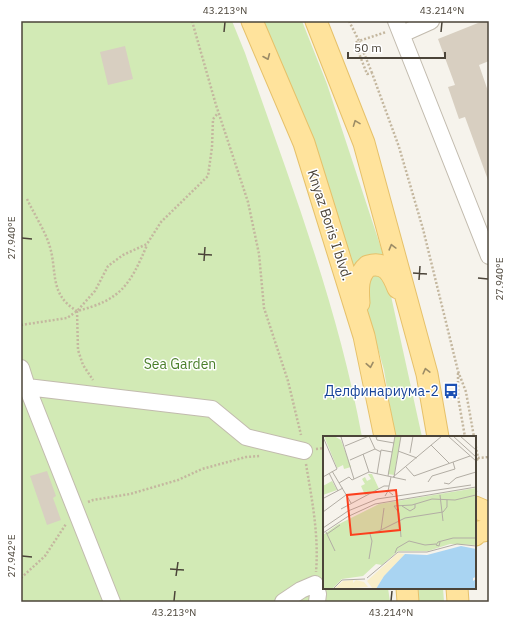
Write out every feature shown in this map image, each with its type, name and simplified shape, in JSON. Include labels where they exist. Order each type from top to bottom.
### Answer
[{"type":"main road","name":"Knyaz Boris I blvd.","points":[[252,21],[304,143],[364,336],[385,436]]},
{"type":"main road","points":[[316,21],[364,143],[427,374],[438,436]]},
{"type":"main road","points":[[364,336],[359,304],[359,283],[364,269],[373,265],[384,267],[393,276],[413,326]]},
{"type":"main road","points":[[476,507],[489,513]]},
{"type":"main road","points":[[476,534],[478,532],[489,530]]},
{"type":"main road","points":[[407,589],[408,602]]},
{"type":"lane","points":[[431,21],[399,28],[489,256]]},
{"type":"lane","points":[[21,368],[27,387],[112,602]]},
{"type":"lane","points":[[27,387],[100,397],[212,409],[246,437],[304,451]]},
{"type":"lane","points":[[283,602],[301,590],[315,584],[318,594],[317,602]]},
{"type":"path","points":[[192,21],[218,113],[248,202],[259,254],[264,308],[288,381],[304,451],[316,526],[318,555],[315,584]]},
{"type":"path","points":[[349,21],[359,41]]},
{"type":"path","points":[[399,28],[355,43],[367,74],[372,73],[398,147],[423,228],[458,371],[466,392],[474,436]]},
{"type":"path","points":[[27,199],[49,244],[53,262],[54,279],[59,294],[70,307],[77,311],[99,305],[112,298],[125,287],[147,244],[161,222],[208,176],[212,147],[213,119],[218,113]]},
{"type":"path","points":[[21,325],[67,318],[77,311],[95,291],[108,266],[123,255],[147,244]]},
{"type":"path","points":[[77,311],[78,350],[100,397]]},
{"type":"path","points":[[458,371],[458,398],[465,436]]},
{"type":"path","points":[[476,447],[478,458],[476,462]]},
{"type":"path","points":[[21,578],[45,556],[75,510],[93,500],[130,494],[178,480],[202,469],[246,457],[268,455]]},
{"type":"path","points":[[478,458],[489,457]]},
{"type":"green space","name":"Sea Garden","points":[[21,21],[232,21],[245,53],[311,243],[340,339],[362,436],[323,436],[323,589],[388,589],[390,602],[21,602]]},
{"type":"green space","points":[[261,21],[302,21],[327,84],[385,260],[366,256],[359,260],[350,272]]},
{"type":"green space","points":[[378,275],[385,281],[391,296],[422,436],[395,436],[384,370],[366,306],[369,276]]},
{"type":"green space","points":[[418,589],[443,589],[444,602],[419,602]]},
{"type":"building","points":[[483,21],[489,21],[489,61],[479,65],[489,94],[488,180],[465,117],[459,119],[448,87],[455,85],[438,39]]},
{"type":"building","points":[[125,46],[133,79],[108,85],[100,52]]},
{"type":"building","points":[[47,471],[56,496],[53,498],[61,520],[47,525],[30,476]]},
{"type":"place","name":"Делфинариума-2","points":[[451,391]]}]
